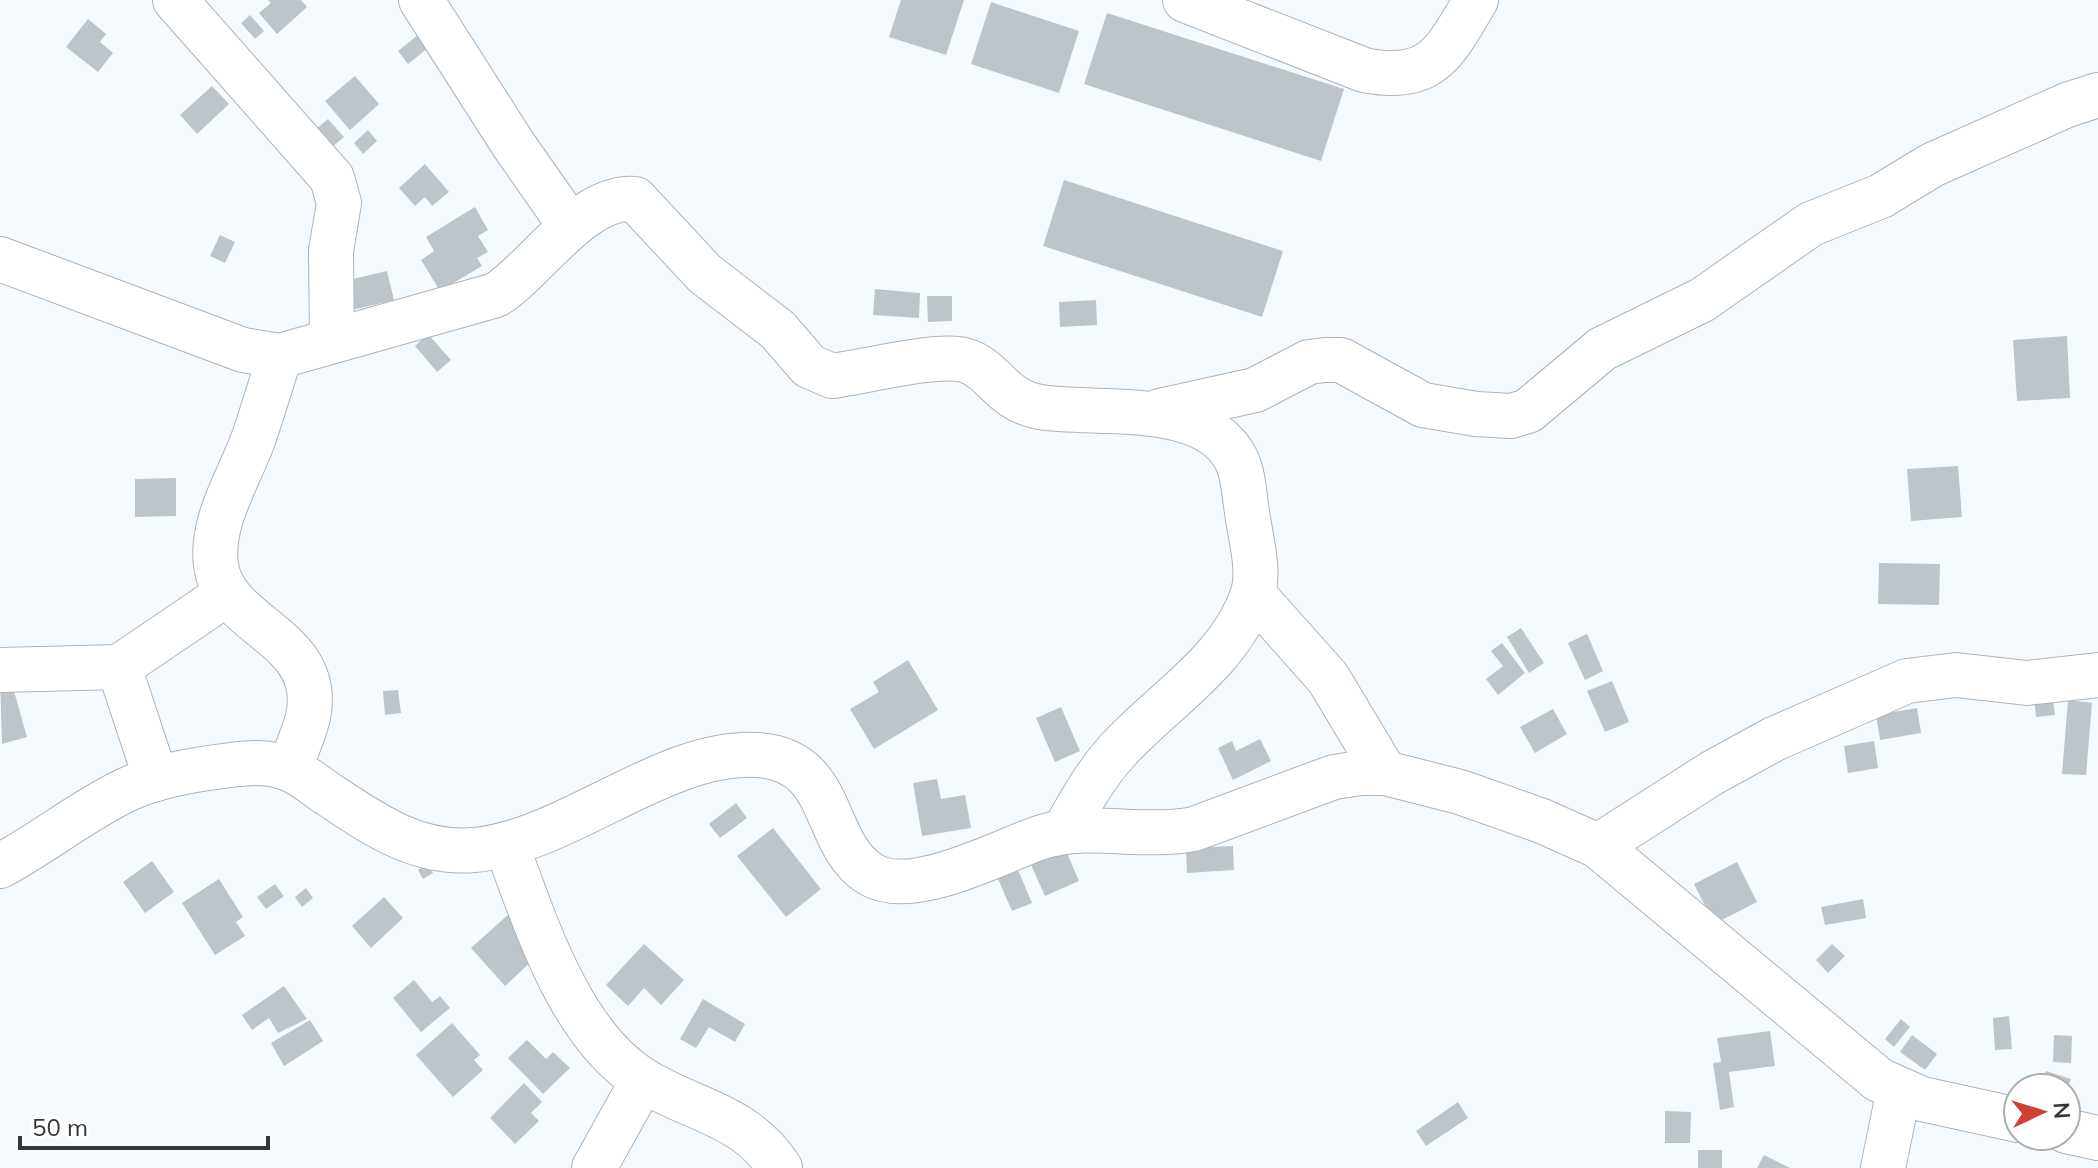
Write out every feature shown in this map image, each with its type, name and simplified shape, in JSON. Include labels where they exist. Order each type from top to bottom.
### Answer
[{"type":"street","points":[[175,0],[332,178],[339,203],[331,251],[332,340]]},
{"type":"street","points":[[421,0],[513,144],[571,227]]},
{"type":"street","points":[[1185,0],[1364,70],[1393,74],[1420,70],[1436,61],[1452,44],[1476,0]]},
{"type":"street","points":[[1146,414],[1237,396],[1309,362],[1325,360],[1341,360],[1423,405],[1476,414],[1511,416],[1528,411],[1602,349],[1702,300],[1811,224],[1881,196],[1932,165],[2067,105],[2098,95]]},
{"type":"street","points":[[0,259],[243,350],[280,356],[496,295],[513,284],[571,227],[620,198],[635,199],[705,274],[778,330],[818,372],[832,376],[943,360],[964,360],[982,369],[1007,395],[1021,402],[1078,411],[1146,414],[1198,425],[1221,440],[1235,458],[1242,477],[1253,558],[1253,594],[1233,634],[1094,778],[1065,830]]},
{"type":"street","points":[[280,356],[253,439],[218,529],[215,562],[225,595],[294,653],[305,679],[308,717],[290,769]]},
{"type":"street","points":[[1253,594],[1328,678],[1385,773]]},
{"type":"street","points":[[0,670],[119,667],[225,595]]},
{"type":"street","points":[[119,667],[156,779]]},
{"type":"street","points":[[1598,846],[1712,773],[1774,739],[1907,681],[1956,675],[2003,683],[2027,683],[2098,675]]},
{"type":"street","points":[[0,866],[105,801],[156,779],[246,763],[266,763],[290,769],[367,820],[421,845],[455,851],[506,844],[690,767],[730,756],[757,755],[782,759],[802,769],[822,797],[854,858],[871,874],[887,880],[916,881],[1065,830],[1173,833],[1194,829],[1334,777],[1385,773],[1460,792],[1542,821],[1598,846],[1856,1063],[1899,1090],[2002,1116]]},
{"type":"street","points":[[506,844],[545,942],[585,1024],[616,1060],[643,1080],[737,1125],[766,1147],[780,1168]]},
{"type":"street","points":[[594,1168],[643,1080]]},
{"type":"street","points":[[1883,1168],[1899,1090]]},
{"type":"building","points":[[268,0],[301,0],[307,7],[277,34],[259,13],[271,3]]},
{"type":"building","points":[[901,0],[964,0],[946,55],[889,37]]},
{"type":"building","points":[[991,2],[1079,31],[1059,93],[971,64]]},
{"type":"building","points":[[1107,13],[1344,89],[1321,161],[1084,84]]},
{"type":"building","points":[[250,15],[264,31],[255,39],[241,23]]},
{"type":"building","points":[[88,19],[106,34],[100,42],[113,53],[98,72],[66,47]]},
{"type":"building","points":[[423,31],[433,44],[408,64],[398,51]]},
{"type":"building","points":[[355,76],[379,104],[350,130],[325,101]]},
{"type":"building","points":[[212,86],[229,104],[197,134],[180,115]]},
{"type":"building","points":[[328,119],[344,137],[331,148],[315,130]]},
{"type":"building","points":[[368,130],[377,141],[363,154],[354,143]]},
{"type":"building","points":[[425,164],[449,192],[432,206],[425,197],[415,206],[399,188]]},
{"type":"building","points":[[1064,180],[1283,251],[1262,317],[1043,246]]},
{"type":"building","points":[[475,207],[488,230],[478,236],[488,252],[477,258],[482,266],[440,291],[421,260],[434,251],[426,237]]},
{"type":"building","points":[[220,235],[235,242],[225,263],[210,256]]},
{"type":"building","points":[[387,271],[394,300],[352,310],[344,281]]},
{"type":"building","points":[[875,289],[920,293],[919,318],[873,315]]},
{"type":"building","points":[[927,296],[952,296],[952,321],[928,322]]},
{"type":"building","points":[[1096,300],[1097,325],[1060,327],[1059,302]]},
{"type":"building","points":[[428,334],[451,360],[437,372],[415,346]]},
{"type":"building","points":[[2067,336],[2070,398],[2017,401],[2013,340]]},
{"type":"building","points":[[1958,466],[1962,517],[1911,521],[1907,469]]},
{"type":"building","points":[[176,478],[176,516],[135,517],[135,479]]},
{"type":"building","points":[[1879,563],[1940,564],[1939,605],[1878,604]]},
{"type":"building","points":[[1521,628],[1544,663],[1529,673],[1507,637]]},
{"type":"building","points":[[1587,634],[1603,671],[1585,680],[1568,643]]},
{"type":"building","points":[[1502,643],[1525,673],[1498,695],[1486,679],[1503,666],[1491,651]]},
{"type":"building","points":[[908,660],[938,710],[874,749],[850,709],[879,692],[873,682]]},
{"type":"building","points":[[10,677],[27,737],[2,744],[0,680]]},
{"type":"building","points":[[1612,681],[1629,722],[1605,732],[1587,691]]},
{"type":"building","points":[[398,690],[401,713],[385,715],[383,691]]},
{"type":"building","points":[[2052,694],[2055,715],[2036,717],[2034,697]]},
{"type":"building","points":[[2068,700],[2092,703],[2086,775],[2062,774]]},
{"type":"building","points":[[1061,707],[1080,751],[1055,762],[1036,718]]},
{"type":"building","points":[[1917,708],[1921,733],[1880,740],[1876,715]]},
{"type":"building","points":[[1553,709],[1567,734],[1535,753],[1520,727]]},
{"type":"building","points":[[1260,739],[1271,761],[1233,780],[1218,748],[1232,741],[1236,751]]},
{"type":"building","points":[[1874,741],[1878,768],[1848,773],[1844,746]]},
{"type":"building","points":[[937,779],[941,799],[965,795],[971,828],[922,836],[913,783]]},
{"type":"building","points":[[736,803],[747,818],[720,838],[709,824]]},
{"type":"building","points":[[773,828],[821,889],[786,917],[737,856]]},
{"type":"building","points":[[1061,839],[1079,881],[1045,896],[1026,854]]},
{"type":"building","points":[[1233,846],[1234,870],[1187,873],[1186,848]]},
{"type":"building","points":[[152,861],[174,892],[145,913],[123,882]]},
{"type":"building","points":[[1737,862],[1757,902],[1714,924],[1694,884]]},
{"type":"building","points":[[427,864],[433,873],[423,879],[418,870]]},
{"type":"building","points":[[1018,870],[1032,903],[1012,911],[998,879]]},
{"type":"building","points":[[219,879],[243,917],[236,922],[245,936],[215,955],[182,903]]},
{"type":"building","points":[[275,884],[284,896],[266,909],[257,897]]},
{"type":"building","points":[[306,888],[313,898],[302,907],[295,897]]},
{"type":"building","points":[[384,897],[403,918],[371,948],[352,926]]},
{"type":"building","points":[[1863,899],[1866,918],[1825,925],[1821,907]]},
{"type":"building","points":[[511,912],[545,949],[505,986],[471,948]]},
{"type":"building","points":[[644,944],[684,980],[661,1005],[644,988],[628,1006],[606,985]]},
{"type":"building","points":[[1832,944],[1845,956],[1828,973],[1816,960]]},
{"type":"building","points":[[414,980],[432,1002],[440,996],[450,1008],[421,1032],[393,998]]},
{"type":"building","points":[[284,986],[307,1019],[278,1033],[269,1018],[252,1030],[242,1015]]},
{"type":"building","points":[[703,999],[745,1024],[735,1042],[709,1027],[696,1048],[680,1039]]},
{"type":"building","points":[[2009,1016],[2012,1049],[1995,1050],[1993,1018]]},
{"type":"building","points":[[1901,1019],[1910,1027],[1894,1047],[1885,1039]]},
{"type":"building","points":[[310,1020],[323,1041],[284,1066],[271,1043]]},
{"type":"building","points":[[452,1023],[480,1055],[474,1060],[483,1070],[453,1097],[416,1055]]},
{"type":"building","points":[[1770,1031],[1775,1066],[1729,1072],[1734,1107],[1720,1110],[1713,1063],[1721,1062],[1717,1038]]},
{"type":"building","points":[[1912,1035],[1937,1054],[1925,1070],[1900,1052]]},
{"type":"building","points":[[2054,1035],[2072,1036],[2071,1063],[2053,1062]]},
{"type":"building","points":[[527,1040],[546,1059],[553,1052],[570,1068],[543,1094],[508,1058]]},
{"type":"building","points":[[524,1083],[542,1102],[531,1113],[539,1121],[515,1144],[490,1118]]},
{"type":"building","points":[[1458,1102],[1468,1118],[1426,1146],[1416,1131]]},
{"type":"building","points":[[1665,1111],[1691,1112],[1690,1143],[1665,1143]]},
{"type":"building","points":[[1698,1150],[1722,1150],[1722,1168],[1698,1168]]},
{"type":"building","points":[[1764,1155],[1790,1168],[1757,1168]]}]
